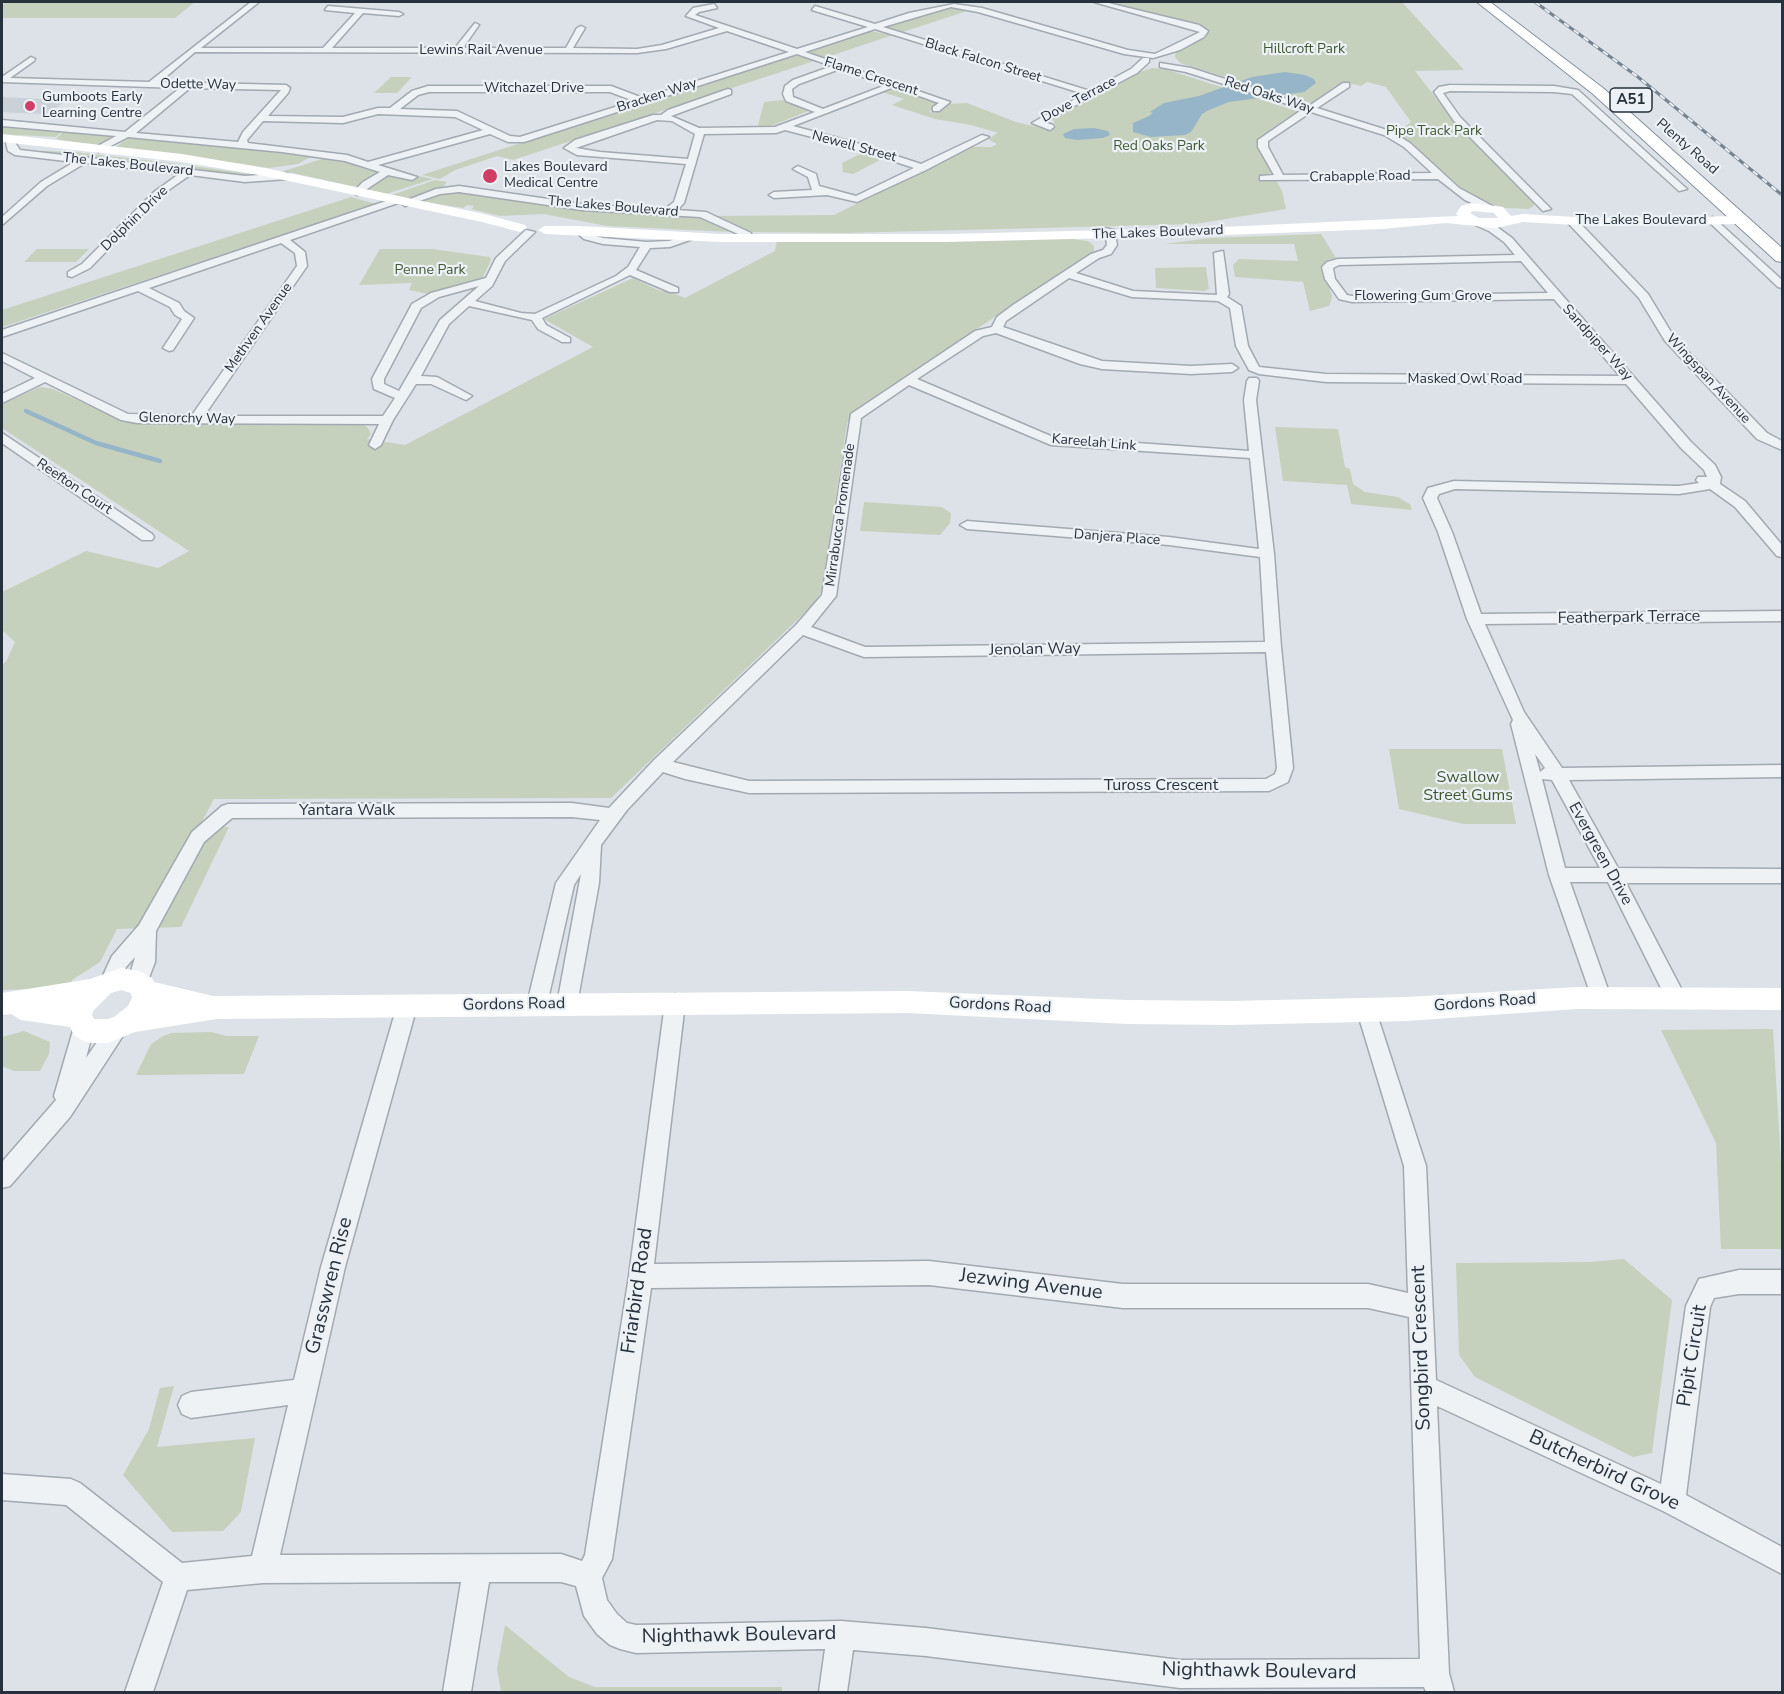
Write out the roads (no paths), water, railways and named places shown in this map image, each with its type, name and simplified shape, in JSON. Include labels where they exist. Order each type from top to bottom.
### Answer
[{"type":"highway","name":"Plenty Road","points":[[1483,2],[1598,91],[1714,201],[1742,220],[1782,257]]},
{"type":"highway","name":"A51","points":[[1504,2],[1622,93]]},
{"type":"highway","points":[[1714,201],[1753,205]]},
{"type":"highway","points":[[1742,220],[1770,220]]},
{"type":"street","points":[[156,82],[255,2]]},
{"type":"street","points":[[936,2],[956,4]]},
{"type":"street","name":"Bracken Way","points":[[922,12],[936,2]]},
{"type":"street","name":"Dove Terrace","points":[[1050,127],[1036,123],[1158,60],[1200,33],[1183,24],[1097,2]]},
{"type":"street","name":"Red Oaks Way","points":[[956,4],[1158,60],[1351,122],[1384,135],[1412,151],[1456,190],[1491,208]]},
{"type":"street","name":"Bracken Way","points":[[261,117],[343,120],[378,111],[454,114],[508,139],[521,140],[922,12],[956,4]]},
{"type":"street","name":"Flame Crescent","points":[[718,5],[696,10],[690,14],[696,19],[946,102],[957,102]]},
{"type":"street","points":[[806,11],[825,5]]},
{"type":"street","points":[[328,8],[399,14]]},
{"type":"street","name":"Black Falcon Street","points":[[815,8],[1092,94]]},
{"type":"street","points":[[325,51],[360,12]]},
{"type":"street","points":[[457,51],[475,26]]},
{"type":"street","points":[[568,51],[581,28]]},
{"type":"street","name":"Lewins Rail Avenue","points":[[192,51],[652,49],[728,28]]},
{"type":"street","points":[[1158,60],[1177,48]]},
{"type":"street","points":[[2,80],[31,58]]},
{"type":"street","points":[[824,112],[789,99],[788,88],[796,82],[841,66]]},
{"type":"street","name":"Odette Way","points":[[2,80],[156,82],[180,88],[286,88],[261,117]]},
{"type":"street","points":[[664,117],[699,132],[773,130],[896,84]]},
{"type":"street","points":[[1280,178],[1263,147],[1263,141],[1346,85]]},
{"type":"street","points":[[103,149],[130,134],[180,88]]},
{"type":"street","name":"Plenty Road","points":[[1546,209],[1457,119],[1442,101],[1438,92],[1450,88],[1569,90],[1580,95],[1667,178],[1682,189]]},
{"type":"street","name":"Witchazel Drive","points":[[392,111],[415,93],[423,90],[611,89],[642,101]]},
{"type":"street","points":[[692,162],[618,158],[570,149],[578,142],[647,119],[664,117],[671,112],[728,92]]},
{"type":"street","name":"Flame Crescent","points":[[936,109],[946,102]]},
{"type":"street","points":[[244,145],[242,142],[246,134],[261,117]]},
{"type":"street","name":"The Lakes Boulevard","points":[[2,123],[220,142],[321,155],[412,177]]},
{"type":"street","name":"Newell Street","points":[[785,127],[857,146],[923,168]]},
{"type":"street","points":[[358,192],[366,184],[384,174],[377,168],[394,158],[486,129]]},
{"type":"street","points":[[681,208],[699,132]]},
{"type":"street","points":[[220,142],[246,134]]},
{"type":"street","points":[[796,168],[813,176],[813,185],[826,192],[850,199],[859,199],[982,139],[994,145]]},
{"type":"street","name":"The Lakes Boulevard","points":[[5,141],[103,149],[264,172],[290,171],[358,192],[484,218],[525,230],[580,230],[693,237],[1094,233],[1191,227],[1256,216],[1256,224],[1278,228]]},
{"type":"street","name":"The Lakes Boulevard","points":[[5,141],[13,151],[18,153],[245,179],[290,171]]},
{"type":"street","name":"The Lakes Boulevard","points":[[5,141],[236,167]]},
{"type":"street","points":[[304,163],[321,155]]},
{"type":"street","points":[[2,222],[44,184],[84,160]]},
{"type":"street","name":"Dolphin Drive","points":[[98,273],[77,272],[157,194],[190,171]]},
{"type":"street","name":"Crabapple Road","points":[[1263,178],[1440,176]]},
{"type":"street","name":"Plenty Road","points":[[1667,178],[1714,201]]},
{"type":"street","name":"The Lakes Boulevard","points":[[394,201],[459,189],[563,204],[666,213],[681,208],[711,217],[747,236]]},
{"type":"street","name":"Red Oaks Way","points":[[1456,190],[1466,208]]},
{"type":"street","points":[[774,195],[826,192]]},
{"type":"street","points":[[2,334],[394,201]]},
{"type":"street","name":"The Lakes Boulevard","points":[[1466,208],[1477,206],[1516,211],[1575,207]]},
{"type":"street","points":[[1398,210],[1444,212],[1466,208]]},
{"type":"street","points":[[1466,208],[1463,214],[1476,222]]},
{"type":"street","points":[[1491,208],[1507,216],[1505,222]]},
{"type":"street","points":[[1546,209],[1567,217],[1572,222]]},
{"type":"street","name":"The Lakes Boulevard","points":[[484,218],[530,217],[521,221],[525,230]]},
{"type":"street","name":"The Lakes Boulevard","points":[[545,230],[555,226],[557,220],[550,217],[571,224],[605,228],[800,237]]},
{"type":"street","name":"The Lakes Boulevard","points":[[1110,232],[1391,225],[1446,219],[1496,224],[1523,218],[1572,222],[1742,220]]},
{"type":"street","points":[[1713,220],[1782,285]]},
{"type":"street","name":"Sandpiper Way","points":[[1476,222],[1508,240],[1686,445],[1710,468],[1714,477],[1707,482]]},
{"type":"street","name":"Sandpiper Way","points":[[1505,222],[1508,240]]},
{"type":"street","name":"Wingspan Avenue","points":[[1572,222],[1644,296],[1676,347],[1762,436],[1782,446]]},
{"type":"street","points":[[375,445],[444,322],[488,284],[500,260],[525,230]]},
{"type":"street","name":"The Lakes Boulevard","points":[[580,230],[588,237],[603,241],[647,245],[670,244],[693,237]]},
{"type":"street","name":"Mirrabucca Promenade","points":[[537,1004],[565,883],[613,815],[660,764],[801,629],[829,596],[855,417],[979,333],[998,329],[1001,319],[1095,256],[1111,249],[1113,242],[1110,232]]},
{"type":"street","points":[[1094,233],[1099,248],[1095,256]]},
{"type":"street","name":"Methven Avenue","points":[[195,420],[303,266],[300,252],[282,239]]},
{"type":"street","points":[[468,302],[521,316],[536,317],[563,306],[629,272],[647,245]]},
{"type":"street","points":[[1219,253],[1224,294],[1220,298]]},
{"type":"street","name":"Flowering Gum Grove","points":[[1523,258],[1338,262],[1327,267],[1330,279],[1343,297],[1352,299],[1555,296]]},
{"type":"street","points":[[629,272],[675,290]]},
{"type":"street","points":[[1068,274],[1132,294],[1220,298],[1235,306],[1242,346],[1256,374]]},
{"type":"street","points":[[402,397],[378,386],[378,379],[416,306],[435,295],[489,280]]},
{"type":"street","points":[[138,287],[176,305],[179,313],[188,318],[169,348]]},
{"type":"street","points":[[536,317],[542,327],[566,340]]},
{"type":"street","name":"Masked Owl Road","points":[[998,329],[1084,362],[1337,379],[1630,380]]},
{"type":"street","points":[[1235,373],[1242,346]]},
{"type":"street","name":"Glenorchy Way","points":[[2,357],[42,379],[125,417],[156,420],[387,420]]},
{"type":"street","name":"Tuross Crescent","points":[[1235,373],[1250,400]]},
{"type":"street","name":"Tuross Crescent","points":[[660,764],[695,776],[749,787],[1269,785],[1282,778],[1285,768],[1267,554],[1250,400],[1256,374]]},
{"type":"street","points":[[2,399],[42,379]]},
{"type":"street","points":[[412,380],[433,380],[466,396]]},
{"type":"street","name":"Kareelah Link","points":[[908,380],[1051,441],[1256,455]]},
{"type":"street","name":"Reefton Court","points":[[2,437],[147,537]]},
{"type":"street","points":[[1707,482],[1740,504],[1782,553]]},
{"type":"street","name":"Evergreen Drive","points":[[1676,998],[1613,875],[1557,774],[1517,713],[1475,620],[1445,532],[1437,493],[1489,486],[1679,489],[1707,482]]},
{"type":"street","name":"Danjera Place","points":[[967,525],[1169,542],[1267,554]]},
{"type":"street","name":"Featherpark Terrace","points":[[1475,620],[1782,616]]},
{"type":"street","name":"Jenolan Way","points":[[801,629],[864,652],[1273,646]]},
{"type":"street","name":"Evergreen Drive","points":[[1517,713],[1558,875],[1601,998]]},
{"type":"street","points":[[1532,774],[1782,771]]},
{"type":"street","name":"Yantara Walk","points":[[102,986],[146,931],[198,837],[228,811],[572,810],[613,815]]},
{"type":"street","points":[[567,1004],[590,883],[592,846]]},
{"type":"street","points":[[1558,875],[1782,876]]},
{"type":"street","name":"Yantara Walk","points":[[142,987],[146,931]]},
{"type":"street","points":[[2,1005],[102,986],[121,979],[142,987],[143,1006],[124,1024],[62,1110],[2,1178]]},
{"type":"street","points":[[62,1110],[81,1022],[83,1002],[102,986]]},
{"type":"street","name":"Gordons Road","points":[[142,987],[217,1007]]},
{"type":"street","name":"Gordons Road","points":[[124,1024],[217,1007],[907,1002],[1150,1012],[1367,1011],[1547,999],[1782,999]]},
{"type":"street","name":"Friarbird Road","points":[[588,1576],[598,1559],[641,1276],[675,1003]]},
{"type":"street","points":[[2,1005],[81,1022],[98,1032],[124,1024]]},
{"type":"street","name":"Grasswren Rise","points":[[263,1569],[333,1267],[407,1006]]},
{"type":"street","name":"Songbird Crescent","points":[[1367,1011],[1415,1166],[1437,1683]]},
{"type":"street","name":"Jezwing Avenue","points":[[641,1276],[929,1273],[1123,1296],[1368,1296],[1420,1308]]},
{"type":"street","name":"Pipit Circuit","points":[[1672,1502],[1698,1306],[1707,1287],[1739,1282],[1782,1282]]},
{"type":"street","name":"Butcherbird Grove","points":[[1423,1387],[1672,1502],[1782,1561]]},
{"type":"street","points":[[191,1405],[304,1391]]},
{"type":"street","points":[[2,1487],[71,1492],[178,1577],[263,1569],[561,1568],[588,1576]]},
{"type":"street","points":[[457,1692],[477,1569]]},
{"type":"street","name":"Nighthawk Boulevard","points":[[588,1576],[594,1606],[607,1624],[621,1635],[636,1639],[841,1635],[926,1642],[1180,1674],[1437,1683]]},
{"type":"street","points":[[139,1692],[178,1577]]},
{"type":"street","points":[[833,1692],[841,1635]]},
{"type":"water","points":[[1285,72],[1305,75],[1314,79],[1316,83],[1304,92],[1229,102],[1202,114],[1191,132],[1185,135],[1151,137],[1133,132],[1133,123],[1149,116],[1153,113],[1150,112],[1164,103],[1199,96],[1252,77]]},
{"type":"water","points":[[1094,128],[1108,131],[1110,135],[1103,138],[1077,140],[1065,138],[1063,134],[1074,129]]},
{"type":"waterway","points":[[26,411],[96,443],[160,461]]},
{"type":"railway","points":[[1535,2],[1638,77],[1782,195]]},
{"type":"place","name":"Gumboots Early Learning Centre","points":[[30,106]]},
{"type":"place","name":"Lakes Boulevard Medical Centre","points":[[490,176]]},
{"type":"park label","name":"Hillcroft Park","points":[[1304,50]]},
{"type":"park label","name":"Pipe Track Park","points":[[1434,132]]},
{"type":"park label","name":"Red Oaks Park","points":[[1159,147]]},
{"type":"park label","name":"Penne Park","points":[[430,271]]},
{"type":"park label","name":"Swallow Street Gums","points":[[1468,787]]}]
